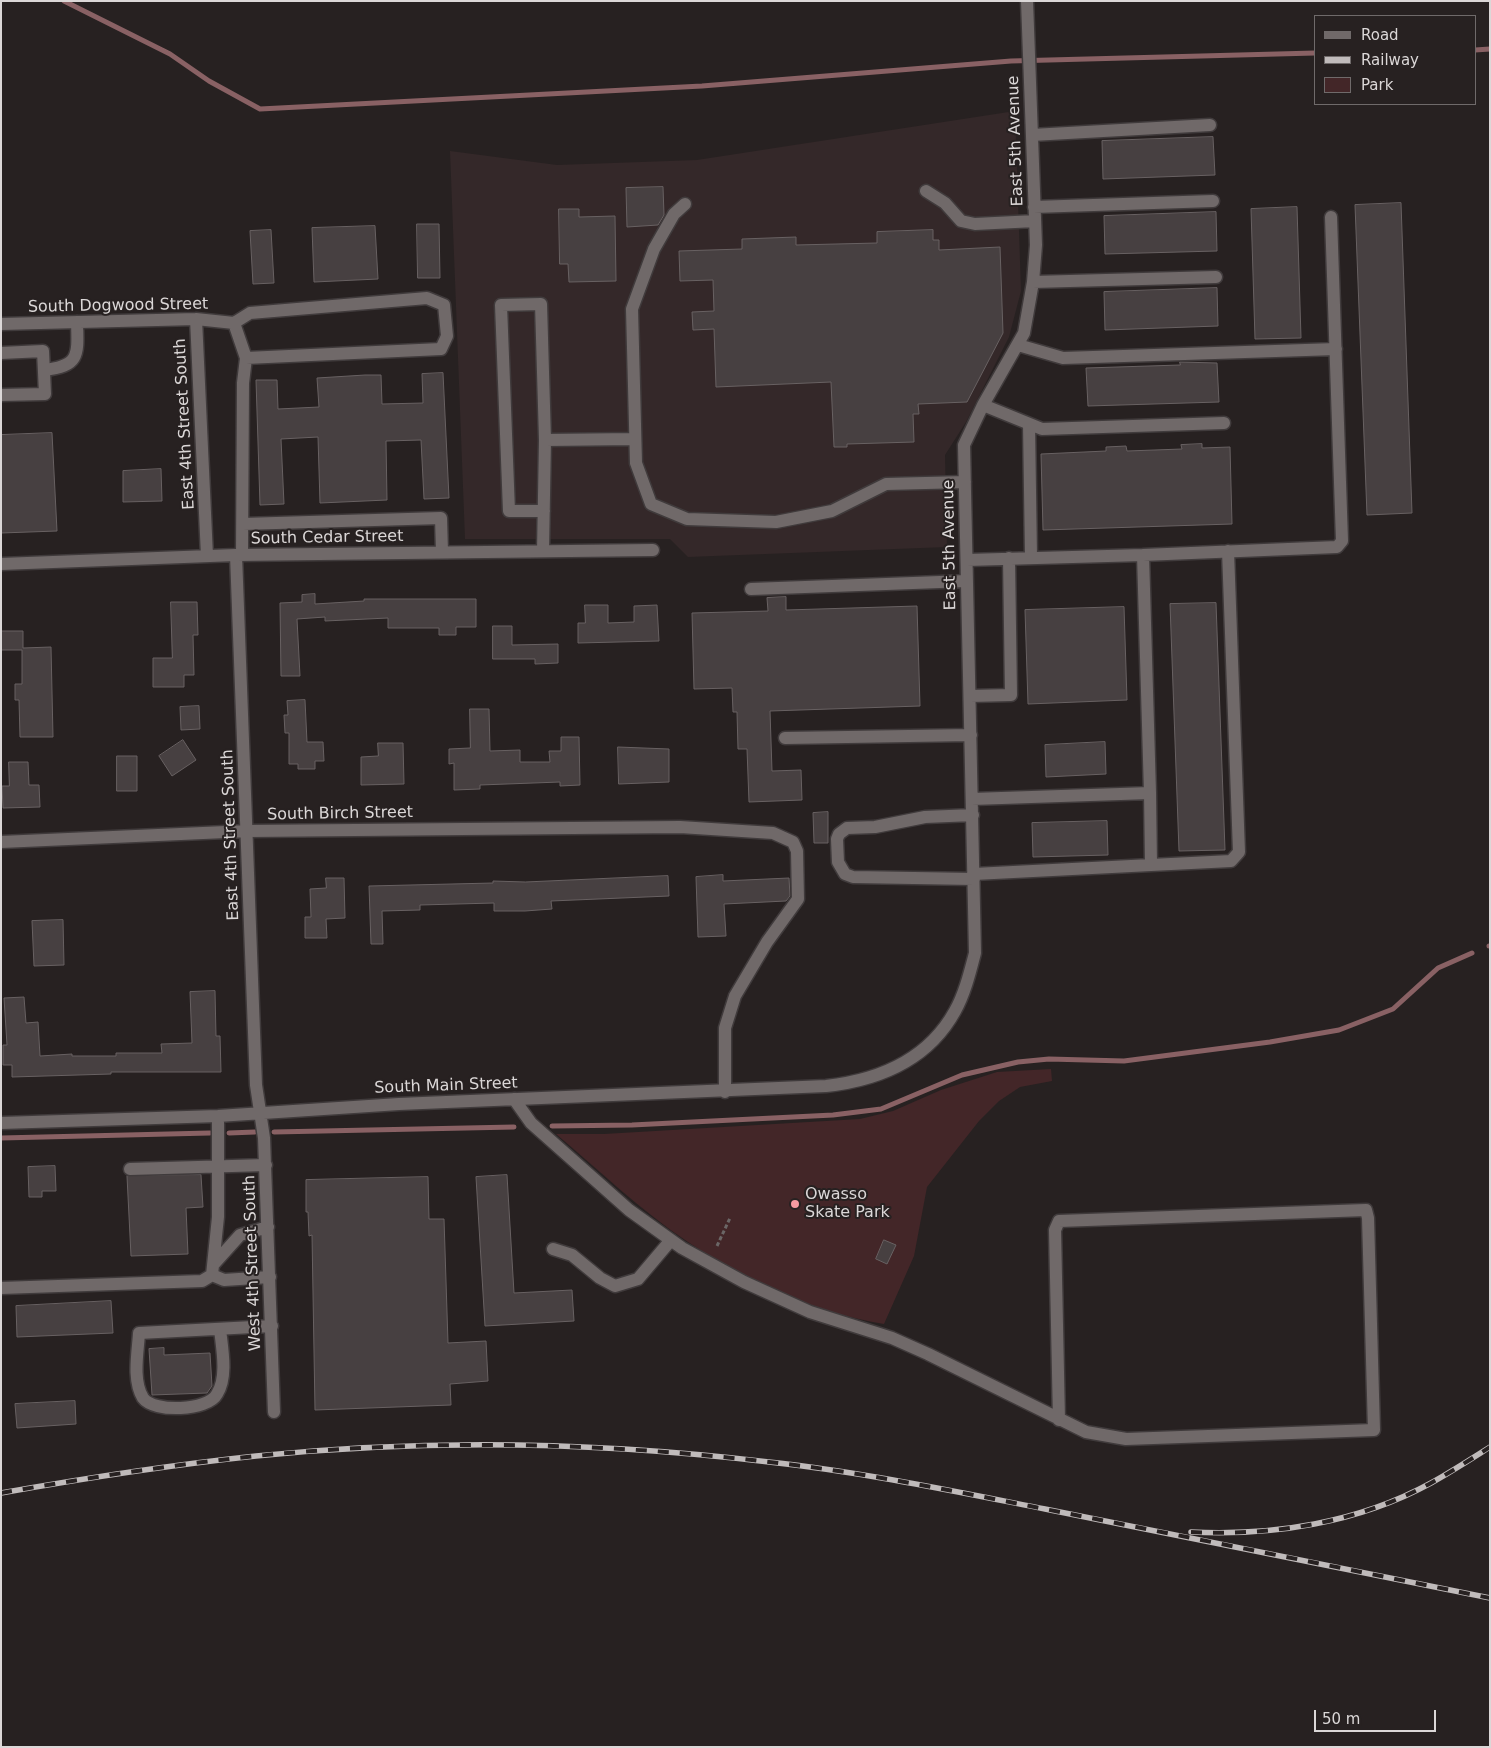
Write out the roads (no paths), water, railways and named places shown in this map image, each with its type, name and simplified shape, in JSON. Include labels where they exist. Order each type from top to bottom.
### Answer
[{"type":"street","name":"East 5th Avenue","points":[[890,1070],[925,1049],[941,1032],[956,1010],[975,953],[964,445],[983,405],[1024,333],[1034,282],[1035,221],[1027,1]]},
{"type":"street","points":[[1032,135],[1210,125]]},
{"type":"street","points":[[926,191],[945,203],[961,221],[975,224],[1035,221]]},
{"type":"street","points":[[1034,207],[1213,201]]},
{"type":"street","points":[[685,204],[674,214],[654,249],[632,309],[636,463],[651,504],[686,519],[776,522],[832,511],[886,484],[965,482]]},
{"type":"street","points":[[967,560],[1337,547],[1342,542],[1331,217]]},
{"type":"street","points":[[1034,282],[1216,277]]},
{"type":"street","points":[[427,298],[444,305],[447,336],[441,349],[246,358],[234,323],[250,313],[427,298]]},
{"type":"street","points":[[543,552],[544,511],[545,440],[541,304],[501,305],[509,510],[544,511]]},
{"type":"street","name":"South Dogwood Street","points":[[1,324],[196,319],[234,323]]},
{"type":"street","name":"East 4th Street South","points":[[196,319],[207,556]]},
{"type":"street","points":[[44,370],[64,368],[71,362],[78,349],[77,322]]},
{"type":"street","points":[[1018,345],[1063,358],[1336,349]]},
{"type":"street","points":[[1,353],[43,351],[45,394],[1,395]]},
{"type":"street","name":"East 4th Street South","points":[[246,358],[243,383],[243,524],[239,555],[256,1085],[261,1114]]},
{"type":"street","points":[[983,405],[1042,429],[1224,423]]},
{"type":"street","points":[[1029,424],[1031,557]]},
{"type":"street","points":[[545,440],[635,439]]},
{"type":"street","points":[[243,524],[441,518],[442,552]]},
{"type":"street","name":"South Cedar Street","points":[[1,564],[239,555],[653,550]]},
{"type":"street","points":[[973,815],[925,817],[875,827],[847,828],[839,834],[837,839],[838,862],[845,874],[852,877],[974,876],[1231,861],[1238,852],[1228,551]]},
{"type":"street","points":[[1143,555],[1151,866]]},
{"type":"street","points":[[970,696],[1011,695],[1008,558]]},
{"type":"street","points":[[751,589],[967,581]]},
{"type":"street","points":[[785,738],[971,735]]},
{"type":"street","points":[[972,799],[1150,793]]},
{"type":"street","name":"South Birch Street","points":[[1,842],[248,831],[680,827],[773,832],[793,842],[797,851],[798,899],[767,942],[735,996],[725,1028],[724,1092]]},
{"type":"street","name":"South Main Street","points":[[1,1123],[218,1116],[399,1104],[724,1092],[848,1084],[873,1078],[890,1070]]},
{"type":"street","points":[[514,1099],[531,1123],[629,1210],[671,1240],[744,1282],[810,1312],[892,1338],[928,1354],[1059,1420],[1086,1432],[1126,1439],[1374,1430],[1368,1218],[1366,1210],[1059,1221],[1055,1230],[1059,1420]]},
{"type":"street","name":"West 4th Street South","points":[[261,1114],[266,1165],[274,1412]]},
{"type":"street","points":[[212,1270],[218,1217],[218,1116]]},
{"type":"street","points":[[130,1169],[266,1165]]},
{"type":"street","points":[[1,1288],[202,1280],[240,1235],[268,1228]]},
{"type":"street","points":[[553,1249],[572,1255],[600,1278],[616,1286],[638,1280],[671,1240]]},
{"type":"street","points":[[212,1270],[224,1280],[270,1277]]},
{"type":"street","points":[[220,1329],[222,1371],[217,1395],[208,1402],[172,1408],[154,1407],[143,1398],[137,1374],[139,1333],[272,1326]]},
{"type":"waterway","points":[[64,1],[170,54],[209,81],[260,109],[702,86],[1011,61],[1314,53]]},
{"type":"waterway","points":[[1476,50],[1490,49]]},
{"type":"waterway","points":[[552,1126],[632,1125],[833,1115],[881,1109],[962,1075],[1018,1062],[1049,1059],[1124,1061],[1270,1042],[1339,1030],[1393,1009],[1438,968],[1472,953]]},
{"type":"waterway","points":[[274,1132],[514,1127]]},
{"type":"waterway","points":[[229,1133],[255,1132]]},
{"type":"waterway","points":[[1,1138],[210,1133]]},
{"type":"railway","points":[[1,1493],[160,1468],[256,1456],[320,1451],[448,1445],[512,1445],[641,1450],[804,1466],[907,1482],[1490,1598]]},
{"type":"railway","points":[[1191,1532],[1222,1533],[1284,1529],[1345,1517],[1403,1497],[1438,1479],[1490,1447]]},
{"type":"place","name":"Owasso Skate Park","points":[[795,1204]]}]
